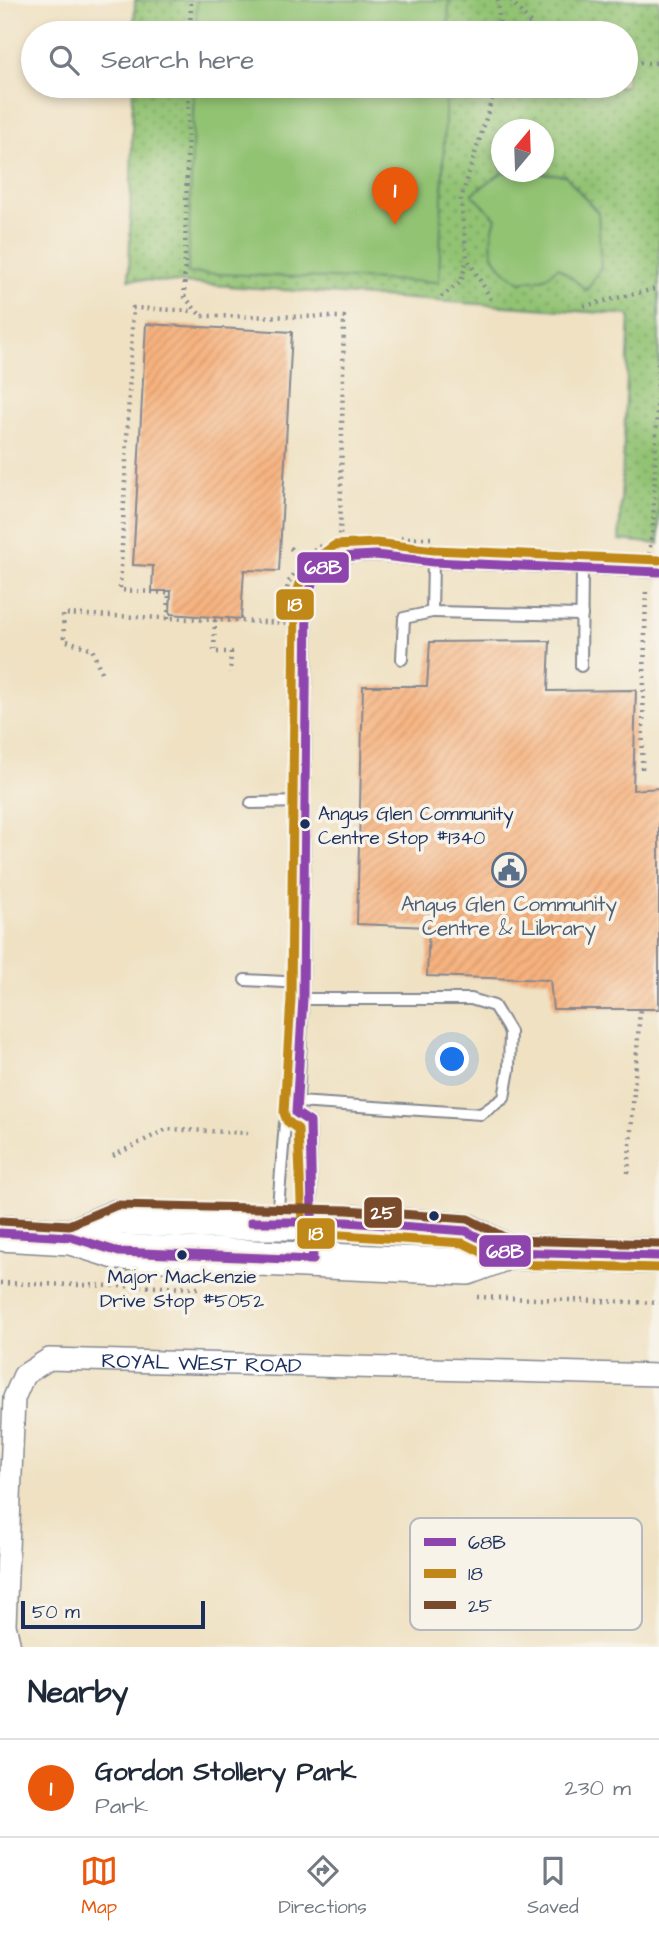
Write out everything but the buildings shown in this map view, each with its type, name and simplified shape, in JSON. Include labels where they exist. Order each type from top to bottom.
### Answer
[{"type":"main road","points":[[0,1233],[71,1237],[118,1217],[276,1240],[313,1260],[467,1267],[507,1252],[659,1256]]},
{"type":"main road","points":[[276,1240],[314,1222],[466,1231],[507,1252]]},
{"type":"street","name":"ROYAL WEST ROAD","points":[[10,1647],[5,1625],[14,1398],[24,1376],[36,1365],[49,1359],[659,1375]]},
{"type":"lane","points":[[276,1240],[285,1123],[297,1108],[303,999],[304,802],[309,623],[307,598],[316,573],[337,557],[376,555],[433,562],[659,572]]},
{"type":"lane","points":[[432,612],[433,562]]},
{"type":"lane","points":[[581,666],[582,569]]},
{"type":"lane","points":[[402,659],[404,618],[432,612],[582,615]]},
{"type":"lane","points":[[251,803],[304,802]]},
{"type":"lane","points":[[245,980],[303,983]]},
{"type":"lane","points":[[297,1108],[481,1114],[504,1098],[509,1069],[510,1032],[494,1006],[471,999],[303,999]]},
{"type":"lane","points":[[297,1108],[310,1122],[313,1260]]},
{"type":"path","points":[[190,21],[191,0]]},
{"type":"path","points":[[498,0],[499,21]]},
{"type":"path","points":[[511,0],[527,21]]},
{"type":"path","points":[[638,62],[659,63]]},
{"type":"path","points":[[189,98],[184,296],[201,316],[344,317],[338,515],[341,539],[337,557]]},
{"type":"path","points":[[440,297],[461,282],[467,258],[461,199],[492,98]]},
{"type":"path","points":[[467,258],[491,299]]},
{"type":"path","points":[[584,306],[659,288]]},
{"type":"path","points":[[168,618],[169,593],[120,590],[133,308],[196,311]]},
{"type":"path","points":[[642,769],[646,572],[653,527],[659,352]]},
{"type":"path","points":[[290,548],[306,557]]},
{"type":"path","points":[[101,672],[92,649],[64,640],[63,614],[309,623]]},
{"type":"path","points":[[215,620],[214,652],[231,652],[230,673]]},
{"type":"path","points":[[628,1173],[640,1009]]},
{"type":"path","points":[[113,1156],[167,1129],[248,1133]]},
{"type":"green space","points":[[135,0],[659,0],[659,544],[619,540],[630,315],[129,279],[133,98],[638,98],[638,21],[134,21]]},
{"type":"green space","points":[[197,0],[449,0],[448,21],[196,21]]},
{"type":"green space","points":[[194,98],[446,98],[439,282],[188,273]]},
{"type":"green space","points":[[554,174],[565,175],[598,213],[601,267],[587,290],[558,267],[545,278],[520,282],[503,268],[491,248],[496,218],[472,194],[491,181],[554,182]]},
{"type":"transit line","name":"18","points":[[659,560],[434,550],[376,543],[335,545],[306,566],[295,598],[291,999],[284,1113],[287,1121],[298,1129],[302,1224],[310,1233],[463,1243],[506,1264],[659,1268]]},
{"type":"transit line","name":"68B","points":[[0,1233],[71,1237],[119,1252],[313,1260],[310,1122],[296,1113],[303,999],[307,598],[316,573],[337,557],[376,555],[433,562],[659,572]]},
{"type":"transit line","name":"25","points":[[1,1221],[69,1225],[117,1205],[347,1210],[468,1219],[510,1240],[659,1244]]},
{"type":"transit line","name":"68B","points":[[251,1222],[347,1222],[466,1231],[507,1252],[659,1256]]},
{"type":"place","name":"Gordon Stollery Park","points":[[395,225]]},
{"type":"place","name":"Angus Glen Community Centre Stop #1340","points":[[305,824]]},
{"type":"place","name":"Angus Glen Community Centre & Library","points":[[509,870]]},
{"type":"place","name":"Major Mackenzie Drive Stop #5052","points":[[182,1255]]}]
